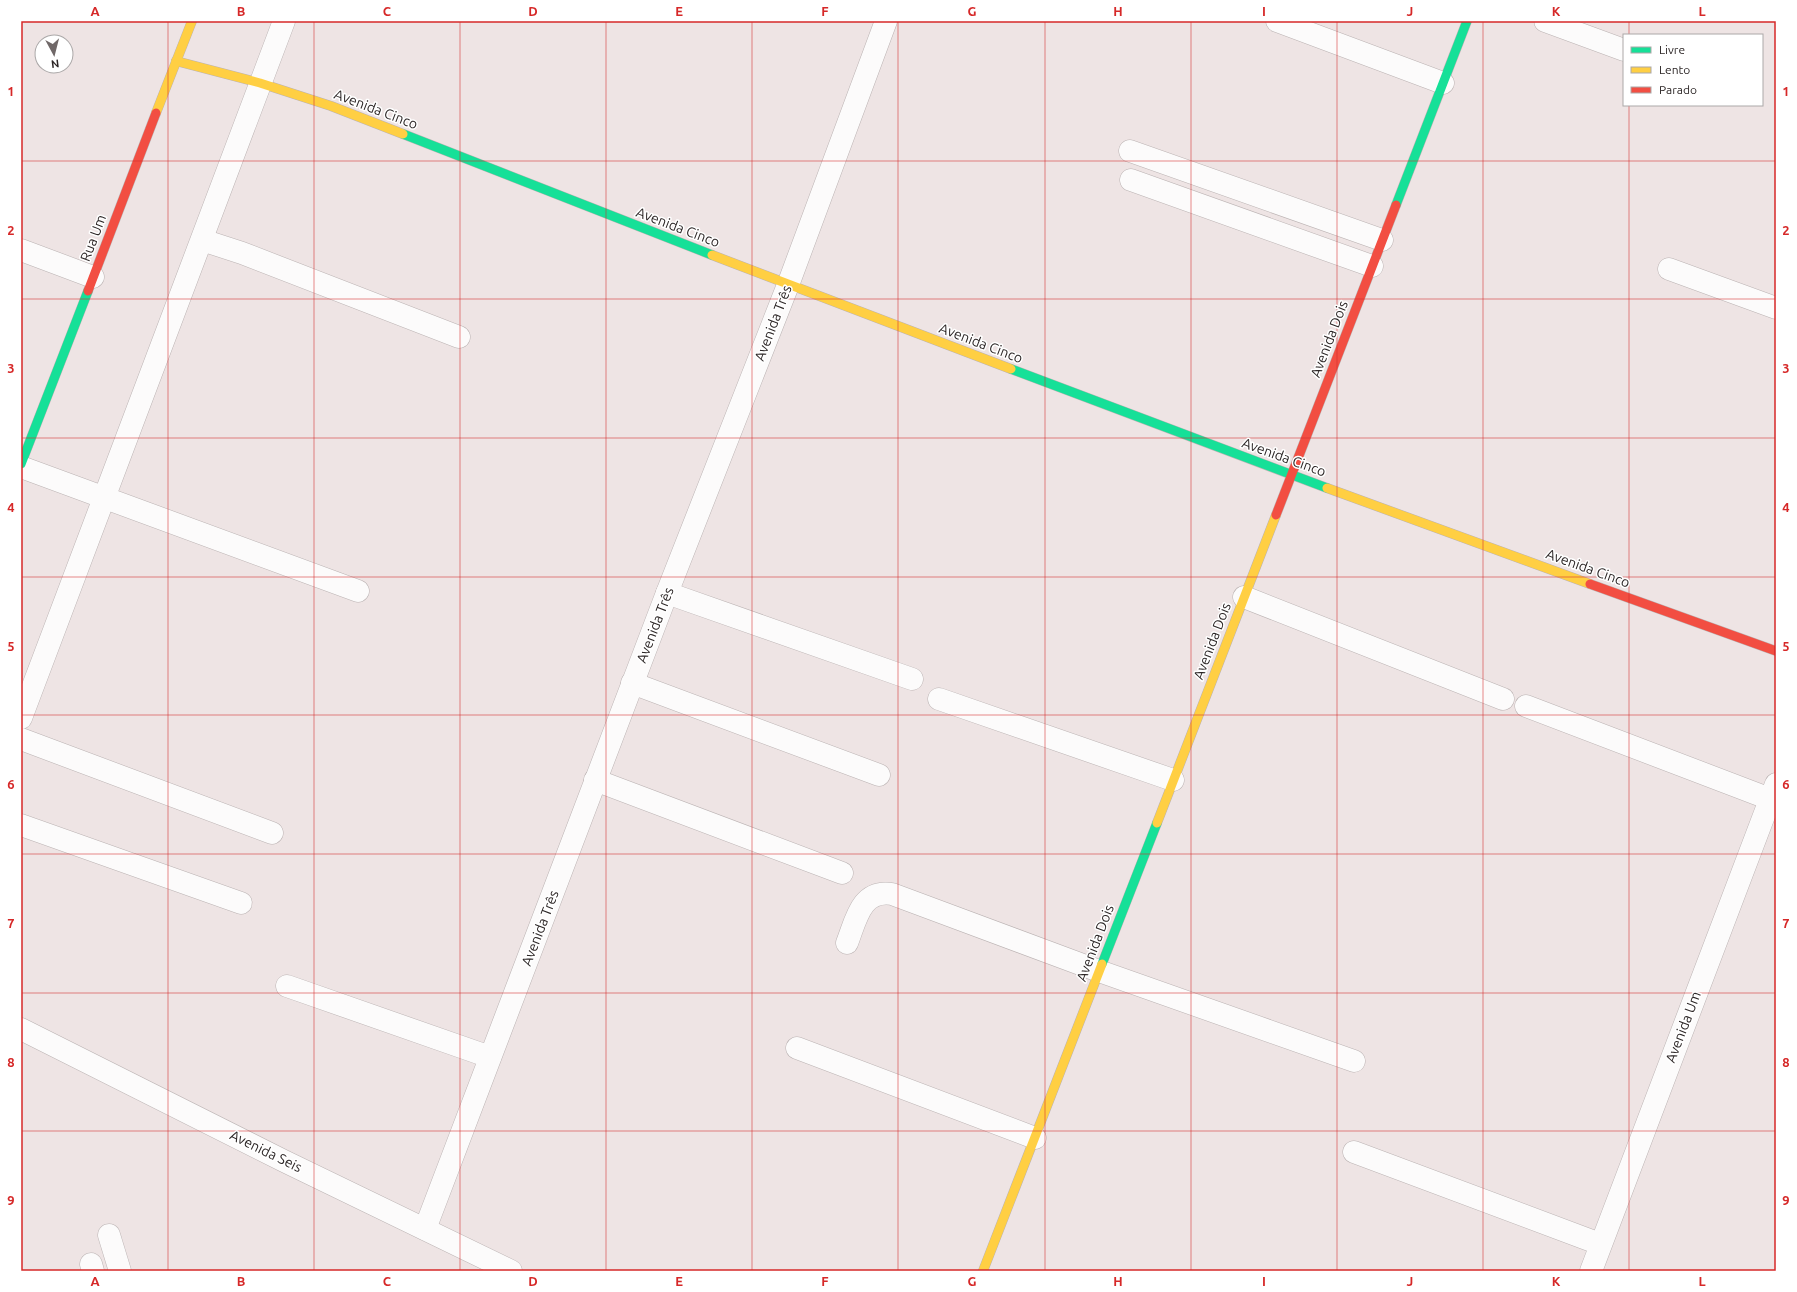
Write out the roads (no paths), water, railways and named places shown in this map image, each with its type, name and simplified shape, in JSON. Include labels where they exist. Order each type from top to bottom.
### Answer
[{"type":"street","name":"Rua Um","points":[[21,465],[192,21]]},
{"type":"street","points":[[21,718],[284,21]]},
{"type":"street","name":"Avenida Três","points":[[425,1229],[632,683],[788,285],[886,21]]},
{"type":"street","points":[[1278,21],[1443,83]]},
{"type":"street","name":"Avenida Dois","points":[[983,1271],[1467,21]]},
{"type":"street","points":[[1545,21],[1623,50]]},
{"type":"street","name":"Avenida Cinco","points":[[176,61],[260,83],[331,106],[788,285],[1291,475],[1776,651]]},
{"type":"street","points":[[1130,152],[1382,240]]},
{"type":"street","points":[[1131,180],[1372,266]]},
{"type":"street","points":[[202,240],[242,253],[459,337]]},
{"type":"street","points":[[21,250],[93,277]]},
{"type":"street","points":[[1669,269],[1776,308]]},
{"type":"street","points":[[21,465],[104,498],[358,591]]},
{"type":"street","points":[[667,593],[912,679]]},
{"type":"street","points":[[1244,597],[1502,699]]},
{"type":"street","points":[[632,683],[879,775]]},
{"type":"street","points":[[939,699],[1173,780]]},
{"type":"street","points":[[1526,706],[1773,792]]},
{"type":"street","points":[[21,739],[272,833]]},
{"type":"street","points":[[595,780],[842,873]]},
{"type":"street","name":"Avenida Um","points":[[1591,1271],[1773,792]]},
{"type":"street","points":[[21,825],[241,903]]},
{"type":"street","points":[[847,943],[861,908],[866,900],[874,895],[883,893],[892,894],[1099,971],[1354,1061]]},
{"type":"street","points":[[287,986],[490,1057]]},
{"type":"street","name":"Avenida Seis","points":[[21,1029],[284,1161],[511,1271]]},
{"type":"street","points":[[797,1048],[1035,1138]]},
{"type":"street","points":[[1354,1152],[1600,1244]]},
{"type":"street","points":[[109,1235],[120,1271]]}]
